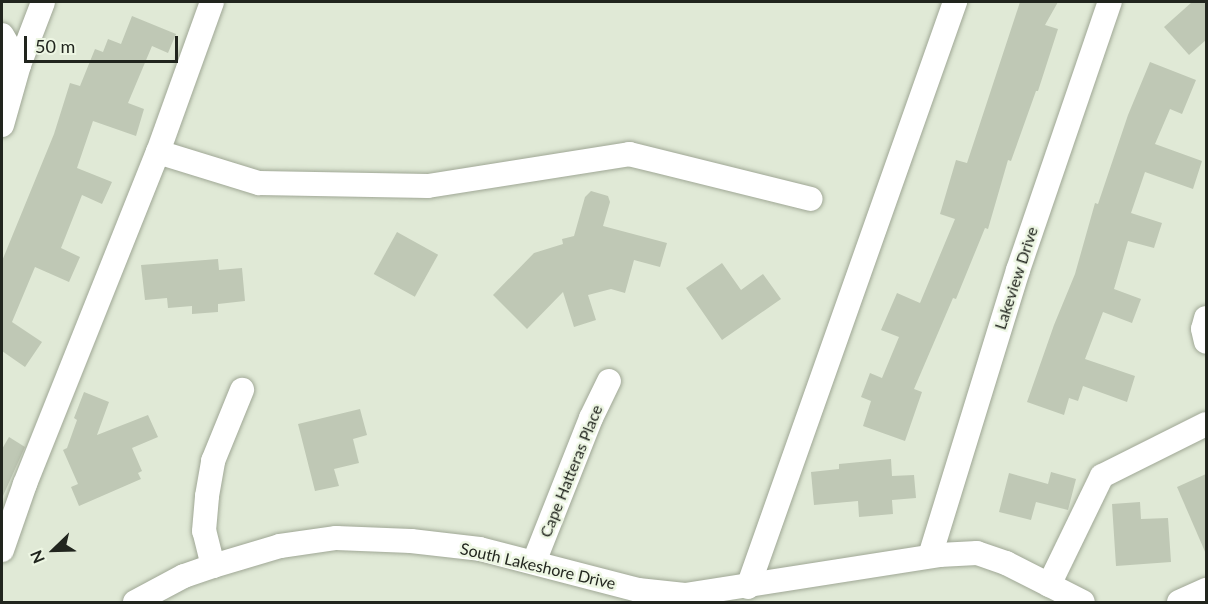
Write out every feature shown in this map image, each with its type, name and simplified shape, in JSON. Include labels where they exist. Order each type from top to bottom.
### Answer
[{"type":"street","points":[[2,125],[10,66],[43,2]]},
{"type":"street","points":[[2,550],[25,484],[158,152],[212,2]]},
{"type":"street","points":[[748,587],[955,2]]},
{"type":"street","name":"Lakeview Drive","points":[[930,556],[1018,270],[1110,2]]},
{"type":"street","points":[[2,35],[10,66]]},
{"type":"street","points":[[158,152],[259,183],[428,186],[629,154],[811,199]]},
{"type":"street","points":[[1206,318],[1203,329],[1206,342]]},
{"type":"street","name":"Cape Hatteras Place","points":[[534,562],[591,418],[609,381]]},
{"type":"street","points":[[213,566],[204,531],[207,496],[213,461],[242,390]]},
{"type":"street","points":[[1049,585],[1102,476],[1206,424]]},
{"type":"street","name":"South Lakeshore Drive","points":[[135,603],[184,576],[213,566],[280,546],[336,538],[411,541],[480,549],[638,590],[685,595],[748,587],[930,556],[977,553],[1006,564],[1083,603]]},
{"type":"street","points":[[1179,603],[1206,590]]},
{"type":"building","points":[[1020,2],[1058,2],[1045,25],[1058,29],[1038,91],[1036,91],[1011,161],[1008,160],[988,229],[985,228],[956,299],[953,298],[914,389],[922,392],[905,441],[863,426],[871,401],[861,397],[870,373],[882,378],[899,337],[881,330],[897,293],[920,303],[955,219],[940,214],[956,160],[967,163]]},
{"type":"building","points":[[1192,2],[1206,2],[1206,40],[1189,55],[1164,27]]},
{"type":"building","points":[[132,16],[176,34],[168,53],[152,46],[128,103],[144,109],[136,136],[93,121],[77,168],[112,182],[102,204],[82,195],[61,248],[80,257],[69,282],[35,267],[12,322],[42,342],[25,367],[2,351],[2,261],[54,134],[70,83],[80,86],[95,49],[103,52],[108,39],[121,44]]},
{"type":"building","points":[[1150,62],[1196,80],[1182,114],[1170,109],[1155,144],[1202,161],[1193,189],[1145,172],[1131,213],[1162,223],[1154,248],[1128,241],[1114,289],[1141,299],[1132,323],[1103,312],[1085,359],[1135,376],[1127,402],[1083,386],[1078,401],[1069,398],[1064,415],[1027,402],[1075,274],[1095,203],[1098,204],[1128,115]]},
{"type":"building","points":[[591,191],[608,196],[610,202],[603,226],[667,243],[660,267],[634,260],[625,293],[611,289],[588,295],[596,320],[574,327],[563,292],[527,329],[493,295],[534,253],[563,244],[562,239],[574,236],[585,197]]},
{"type":"building","points":[[397,232],[438,255],[415,297],[374,274]]},
{"type":"building","points":[[218,259],[219,270],[242,268],[245,301],[218,304],[218,312],[192,314],[192,306],[168,308],[167,298],[145,300],[141,265]]},
{"type":"building","points":[[722,263],[741,290],[763,274],[781,299],[722,340],[686,288]]},
{"type":"building","points":[[84,392],[109,402],[97,435],[148,415],[158,437],[132,448],[142,471],[138,473],[141,479],[79,506],[71,487],[78,484],[63,450],[67,448],[77,420],[74,418]]},
{"type":"building","points":[[360,409],[367,435],[353,439],[359,463],[334,469],[339,486],[315,491],[298,424]]},
{"type":"building","points":[[9,437],[25,447],[2,498],[2,449]]},
{"type":"building","points":[[891,459],[892,476],[914,475],[916,498],[892,500],[893,514],[859,517],[858,501],[814,505],[811,472],[839,469],[839,464]]},
{"type":"building","points":[[1051,472],[1076,479],[1068,510],[1036,502],[1031,520],[999,512],[1009,473],[1048,484]]},
{"type":"building","points":[[1206,474],[1206,554],[1177,487]]},
{"type":"building","points":[[1140,502],[1141,519],[1168,518],[1171,562],[1116,566],[1112,504]]}]
